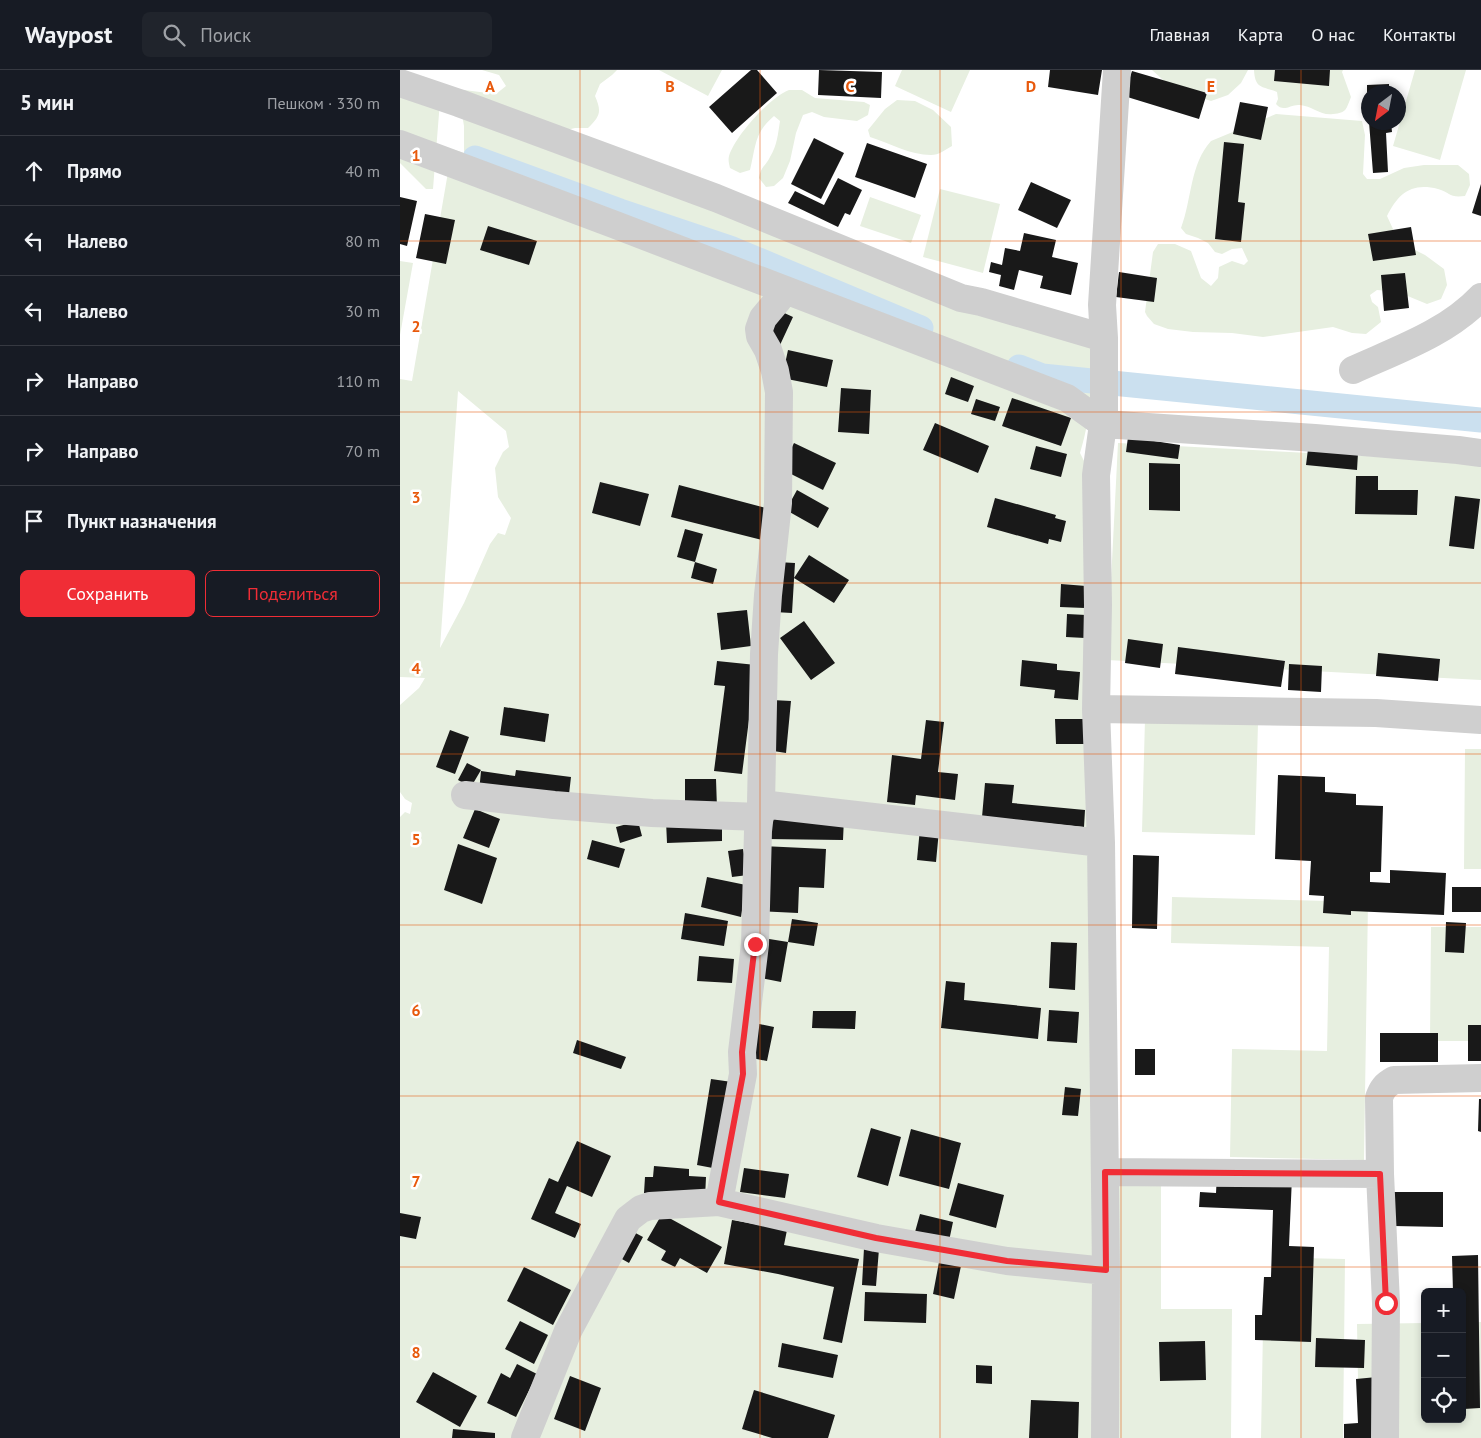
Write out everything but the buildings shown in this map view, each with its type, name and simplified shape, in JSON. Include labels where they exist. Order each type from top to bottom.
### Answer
[{"type":"street","points":[[1105,1438],[1106,1270],[1101,843],[1096,709],[1098,605],[1096,475],[1104,420],[1102,305],[1117,70]]},
{"type":"street","points":[[400,83],[716,198],[961,298],[981,302],[1104,342]]},
{"type":"street","points":[[400,144],[1067,398],[1104,420],[1481,453]]},
{"type":"street","points":[[1353,370],[1441,329],[1473,306],[1481,297]]},
{"type":"street","points":[[719,1202],[743,1074],[742,1052],[755,944],[764,654],[778,503],[779,392],[775,371],[768,350],[760,336],[759,328],[778,300]]},
{"type":"street","points":[[1096,709],[1376,713],[1481,720]]},
{"type":"street","points":[[465,795],[652,813],[760,810],[1101,843]]},
{"type":"street","points":[[1385,1438],[1386,1303],[1380,1174],[1379,1098],[1386,1084],[1394,1080],[1481,1078]]},
{"type":"street","points":[[1105,1172],[1380,1174]]},
{"type":"street","points":[[525,1438],[568,1331],[628,1219],[641,1209],[650,1206],[719,1202],[876,1238],[1007,1261],[1106,1270]]},
{"type":"green space","points":[[482,70],[617,70],[600,84],[595,96],[599,106],[599,114],[595,120],[588,128],[567,130],[456,89],[496,94],[506,86],[499,75]]},
{"type":"green space","points":[[659,70],[722,70],[708,96]]},
{"type":"green space","points":[[902,70],[970,70],[951,112],[895,86]]},
{"type":"green space","points":[[1152,70],[1248,70],[1241,83],[1228,95],[1211,101],[1172,88]]},
{"type":"green space","points":[[1254,70],[1343,70],[1342,72],[1351,97],[1347,107],[1341,113],[1324,114],[1300,105],[1282,108],[1276,104],[1278,99],[1277,92],[1260,86],[1256,81]]},
{"type":"green space","points":[[1415,70],[1466,70],[1440,160],[1393,146],[1398,130],[1406,130],[1406,101]]},
{"type":"green space","points":[[400,87],[440,101],[433,189],[426,189],[400,163]]},
{"type":"green space","points":[[789,90],[802,90],[815,98],[864,102],[870,105],[868,115],[857,121],[824,117],[812,112],[803,115],[796,133],[790,161],[783,178],[774,186],[766,187],[759,178],[774,149],[780,121],[774,116],[767,122],[759,134],[750,170],[740,173],[730,168],[729,156],[738,138],[754,118],[772,100]]},
{"type":"green space","points":[[897,100],[915,101],[933,110],[951,127],[952,146],[942,152],[931,155],[907,151],[870,137],[868,130],[885,109]]},
{"type":"green space","points":[[461,108],[1092,333],[1089,408],[1080,453],[1091,475],[1107,1438],[400,1438],[400,817],[405,812],[410,814],[412,803],[405,799],[400,792],[400,705],[419,688],[425,678],[400,677],[400,379],[412,381],[452,149],[464,153],[464,126]],"holes":[[[458,391],[506,431],[509,447],[503,452],[495,468],[498,497],[511,518],[505,535],[498,533],[490,544],[464,603],[440,648]]]},
{"type":"green space","points":[[1276,114],[1361,121],[1361,130],[1364,130],[1365,135],[1363,174],[1367,179],[1380,179],[1404,168],[1424,165],[1458,165],[1469,174],[1470,185],[1465,196],[1453,196],[1438,189],[1420,187],[1401,196],[1387,216],[1399,242],[1425,255],[1444,269],[1447,285],[1441,299],[1427,304],[1398,292],[1377,290],[1370,295],[1372,302],[1378,307],[1381,322],[1366,334],[1352,333],[1333,327],[1263,337],[1232,333],[1193,332],[1168,329],[1154,324],[1145,312],[1153,252],[1158,244],[1175,244],[1191,251],[1201,278],[1211,286],[1218,278],[1219,267],[1232,261],[1244,265],[1248,261],[1242,248],[1232,249],[1222,254],[1215,252],[1208,243],[1186,234],[1181,228],[1195,171],[1204,150],[1211,141]]},
{"type":"green space","points":[[940,189],[1000,204],[983,273],[923,257]]},
{"type":"green space","points":[[870,197],[921,215],[911,243],[860,226]]},
{"type":"green space","points":[[400,261],[413,263],[400,335]]},
{"type":"green space","points":[[1118,443],[1481,462],[1481,680],[1107,660]]},
{"type":"green space","points":[[1145,719],[1258,723],[1255,835],[1142,832]]},
{"type":"green space","points":[[1465,749],[1481,749],[1481,869],[1464,869]]},
{"type":"green space","points":[[1172,897],[1368,902],[1364,1160],[1230,1157],[1232,1049],[1327,1051],[1329,947],[1171,943]]},
{"type":"green space","points":[[1431,927],[1481,927],[1481,1041],[1430,1041]]},
{"type":"green space","points":[[1117,1176],[1161,1176],[1161,1309],[1232,1309],[1231,1438],[1116,1438]]},
{"type":"green space","points":[[1301,1258],[1345,1259],[1343,1438],[1261,1438],[1263,1328]]},
{"type":"green space","points":[[1466,1322],[1481,1322],[1481,1438],[1359,1438],[1357,1324],[1421,1323],[1421,1423],[1466,1423]]},
{"type":"waterway","points":[[475,158],[620,211],[730,248],[921,328]]},
{"type":"waterway","points":[[1019,367],[1042,376],[1481,420]]},
{"type":"route","points":[[755,944],[742,1052],[743,1074],[719,1202],[876,1238],[1007,1261],[1106,1270],[1105,1172],[1380,1174],[1386,1303]]}]
